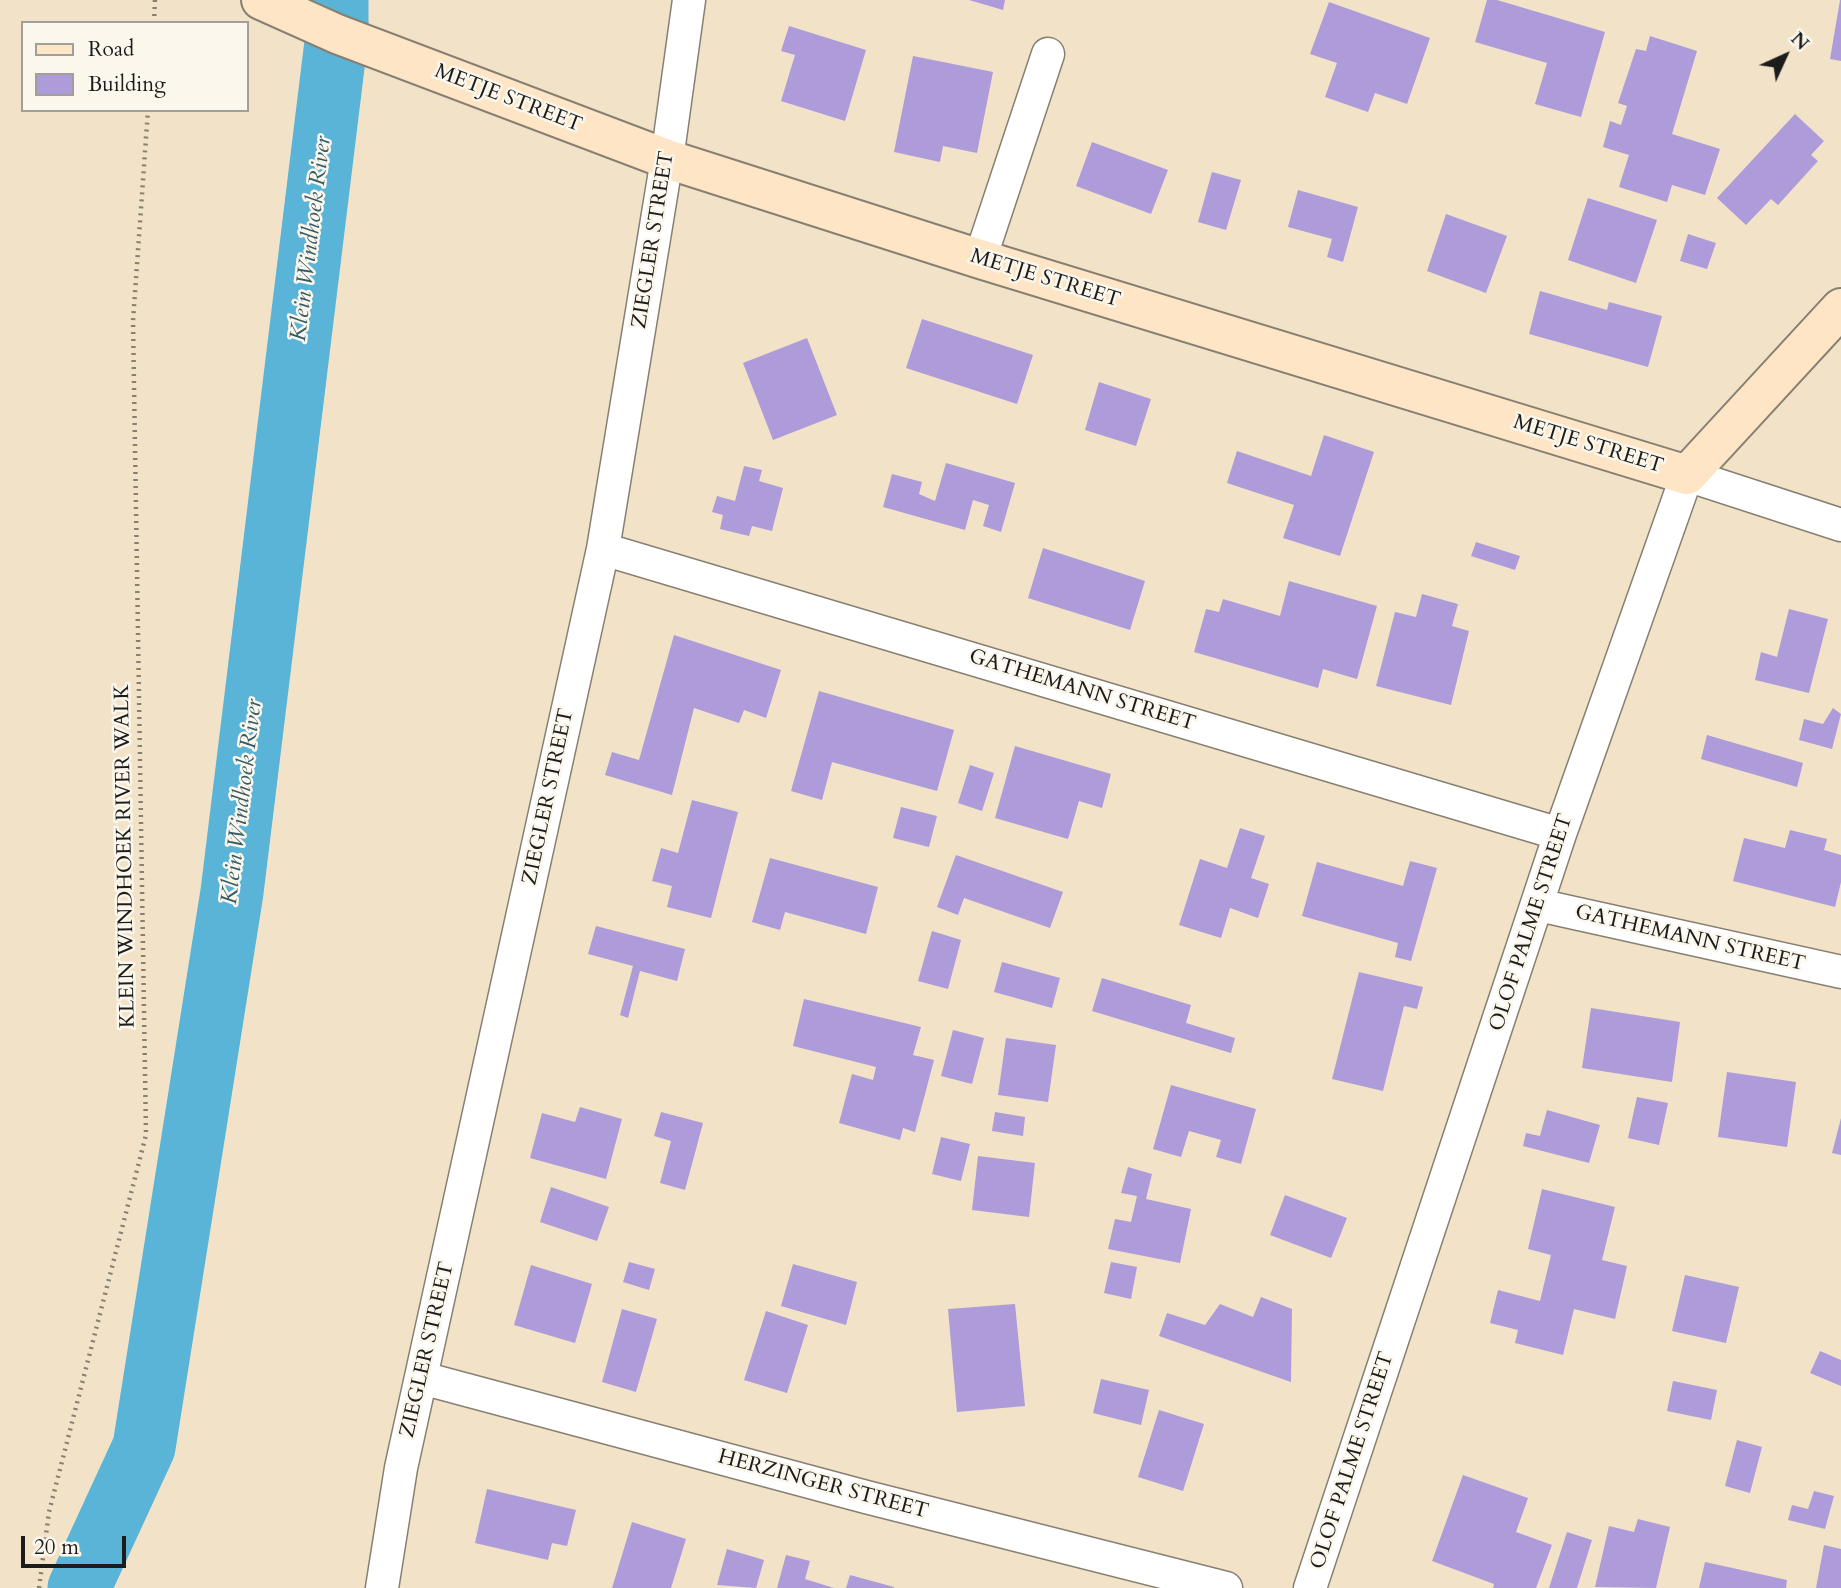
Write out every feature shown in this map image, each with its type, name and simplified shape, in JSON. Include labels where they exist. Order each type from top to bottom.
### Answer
[{"type":"street","name":"METJE STREET","points":[[261,0],[337,34],[667,159],[980,259],[1687,475],[1841,525]]},
{"type":"street","name":"ZIEGLER STREET","points":[[382,1588],[401,1468],[603,549],[667,159],[689,0]]},
{"type":"street","points":[[980,259],[1048,54]]},
{"type":"street","name":"OLOF PALME STREET","points":[[1310,1588],[1560,834],[1687,475],[1841,308]]},
{"type":"street","name":"GATHEMANN STREET","points":[[603,549],[1560,834]]},
{"type":"street","name":"GATHEMANN STREET","points":[[1538,905],[1841,972]]},
{"type":"street","name":"HERZINGER STREET","points":[[422,1378],[853,1493],[1226,1588]]},
{"type":"path","points":[[154,21],[155,0]]},
{"type":"path","name":"KLEIN WINDHOEK RIVER WALK","points":[[38,1588],[49,1512],[146,1135],[133,321],[148,112]]},
{"type":"building","points":[[969,0],[1005,0],[1003,10]]},
{"type":"building","points":[[1487,0],[1497,0],[1605,32],[1581,117],[1535,104],[1547,63],[1475,42]]},
{"type":"building","points":[[1841,0],[1841,61],[1830,59]]},
{"type":"building","points":[[1329,2],[1430,38],[1407,104],[1375,93],[1368,112],[1325,97],[1337,63],[1310,54]]},
{"type":"building","points":[[789,26],[866,50],[845,121],[781,101],[795,55],[781,51]]},
{"type":"building","points":[[1650,36],[1697,51],[1672,134],[1720,149],[1705,195],[1672,185],[1667,202],[1619,187],[1629,155],[1603,147],[1610,121],[1621,125],[1627,106],[1618,103],[1636,49],[1646,51]]},
{"type":"building","points":[[913,56],[993,72],[977,153],[943,146],[940,162],[894,152]]},
{"type":"building","points":[[1795,114],[1824,141],[1811,155],[1818,161],[1778,205],[1771,199],[1746,225],[1717,198]]},
{"type":"building","points":[[1092,142],[1168,170],[1151,214],[1076,186]]},
{"type":"building","points":[[1212,172],[1241,180],[1226,230],[1198,222]]},
{"type":"building","points":[[1298,190],[1358,207],[1343,262],[1327,257],[1332,239],[1288,227]]},
{"type":"building","points":[[1588,198],[1657,220],[1636,283],[1568,260]]},
{"type":"building","points":[[1446,214],[1507,236],[1486,293],[1427,271]]},
{"type":"building","points":[[1688,234],[1716,243],[1707,269],[1680,261]]},
{"type":"building","points":[[1540,291],[1607,310],[1609,302],[1662,316],[1648,367],[1529,334]]},
{"type":"building","points":[[922,319],[1033,355],[1017,404],[906,368]]},
{"type":"building","points":[[807,338],[837,415],[773,440],[743,363]]},
{"type":"building","points":[[1099,382],[1151,399],[1136,446],[1085,430]]},
{"type":"building","points":[[1324,435],[1374,452],[1340,556],[1283,538],[1294,505],[1227,483],[1237,451],[1311,476]]},
{"type":"building","points":[[946,463],[1015,483],[1001,532],[983,526],[989,505],[973,500],[965,530],[883,507],[892,474],[922,482],[919,494],[935,501]]},
{"type":"building","points":[[744,466],[762,470],[759,481],[783,488],[772,531],[752,526],[749,536],[720,529],[723,515],[712,512],[717,496],[735,501]]},
{"type":"building","points":[[1476,542],[1520,556],[1515,570],[1471,556]]},
{"type":"building","points":[[1043,548],[1145,581],[1130,630],[1028,598]]},
{"type":"building","points":[[1289,581],[1377,606],[1357,679],[1323,669],[1318,688],[1194,652],[1206,609],[1219,612],[1223,599],[1280,616]]},
{"type":"building","points":[[1422,594],[1458,604],[1452,626],[1469,631],[1451,705],[1376,686],[1395,612],[1416,617]]},
{"type":"building","points":[[1789,609],[1828,619],[1809,693],[1755,680],[1761,652],[1777,657]]},
{"type":"building","points":[[674,635],[781,670],[766,718],[744,710],[739,723],[694,708],[672,795],[605,775],[612,752],[639,760]]},
{"type":"building","points":[[819,691],[954,730],[937,791],[832,762],[822,800],[791,791]]},
{"type":"building","points":[[1833,708],[1841,714],[1832,749],[1799,740],[1804,719],[1823,724]]},
{"type":"building","points":[[1707,735],[1803,763],[1797,787],[1701,759]]},
{"type":"building","points":[[1015,746],[1111,774],[1102,808],[1079,801],[1068,839],[995,818]]},
{"type":"building","points":[[970,765],[994,773],[982,811],[958,803]]},
{"type":"building","points":[[692,800],[738,812],[711,918],[667,907],[672,886],[652,881],[661,848],[678,853]]},
{"type":"building","points":[[901,807],[937,816],[929,847],[893,838]]},
{"type":"building","points":[[1240,828],[1265,836],[1251,878],[1269,884],[1258,918],[1230,908],[1221,938],[1179,925],[1200,859],[1227,868]]},
{"type":"building","points":[[1790,830],[1827,839],[1824,850],[1841,855],[1841,882],[1835,907],[1733,881],[1744,838],[1785,848]]},
{"type":"building","points":[[956,855],[1063,892],[1050,928],[964,898],[958,915],[937,907]]},
{"type":"building","points":[[770,858],[878,887],[866,934],[785,912],[780,930],[752,922]]},
{"type":"building","points":[[1410,861],[1437,868],[1411,961],[1395,957],[1398,943],[1302,916],[1317,862],[1403,886]]},
{"type":"building","points":[[596,926],[685,949],[677,981],[640,971],[628,1018],[620,1015],[633,966],[588,954]]},
{"type":"building","points":[[932,931],[961,940],[948,989],[918,981]]},
{"type":"building","points":[[1002,962],[1060,978],[1052,1008],[994,992]]},
{"type":"building","points":[[1359,972],[1423,987],[1417,1009],[1404,1006],[1383,1091],[1332,1079]]},
{"type":"building","points":[[1102,978],[1191,1005],[1186,1023],[1235,1038],[1231,1053],[1092,1011]]},
{"type":"building","points":[[804,999],[921,1027],[913,1055],[934,1060],[915,1132],[903,1128],[900,1140],[839,1123],[852,1074],[873,1080],[876,1067],[793,1046]]},
{"type":"building","points":[[1591,1008],[1680,1022],[1672,1082],[1582,1068]]},
{"type":"building","points":[[953,1030],[984,1038],[972,1084],[941,1076]]},
{"type":"building","points":[[1006,1038],[1056,1045],[1048,1102],[998,1095]]},
{"type":"building","points":[[1727,1072],[1796,1082],[1787,1147],[1718,1137]]},
{"type":"building","points":[[1171,1085],[1256,1109],[1241,1164],[1216,1157],[1221,1140],[1189,1131],[1181,1157],[1153,1149]]},
{"type":"building","points":[[1637,1097],[1668,1103],[1659,1145],[1628,1138]]},
{"type":"building","points":[[580,1107],[622,1119],[606,1179],[530,1158],[542,1113],[575,1122]]},
{"type":"building","points":[[1547,1110],[1600,1125],[1589,1163],[1523,1146],[1526,1133],[1540,1136]]},
{"type":"building","points":[[661,1112],[703,1123],[685,1190],[660,1183],[671,1141],[654,1136]]},
{"type":"building","points":[[995,1112],[1025,1117],[1023,1136],[992,1131]]},
{"type":"building","points":[[1841,1118],[1841,1155],[1832,1153]]},
{"type":"building","points":[[941,1137],[970,1144],[961,1181],[932,1174]]},
{"type":"building","points":[[978,1156],[1035,1163],[1029,1217],[972,1210]]},
{"type":"building","points":[[1128,1167],[1152,1174],[1146,1199],[1191,1209],[1180,1263],[1108,1249],[1115,1219],[1131,1222],[1137,1196],[1121,1193]]},
{"type":"building","points":[[551,1187],[609,1207],[597,1241],[540,1222]]},
{"type":"building","points":[[1542,1189],[1615,1207],[1602,1260],[1627,1266],[1615,1319],[1574,1309],[1563,1355],[1515,1343],[1518,1330],[1490,1323],[1498,1290],[1540,1301],[1551,1255],[1528,1249]]},
{"type":"building","points":[[1285,1195],[1347,1218],[1331,1258],[1270,1235]]},
{"type":"building","points":[[629,1262],[655,1269],[649,1290],[623,1282]]},
{"type":"building","points":[[1111,1262],[1137,1267],[1131,1299],[1104,1293]]},
{"type":"building","points":[[793,1264],[857,1282],[846,1325],[781,1306]]},
{"type":"building","points":[[531,1265],[592,1284],[575,1343],[514,1325]]},
{"type":"building","points":[[1685,1275],[1739,1287],[1726,1343],[1672,1331]]},
{"type":"building","points":[[1261,1297],[1292,1309],[1291,1382],[1159,1336],[1167,1313],[1205,1325],[1220,1304],[1253,1317]]},
{"type":"building","points":[[1015,1304],[1025,1406],[957,1412],[948,1309]]},
{"type":"building","points":[[622,1309],[657,1319],[636,1392],[602,1382]]},
{"type":"building","points":[[766,1311],[808,1325],[787,1393],[744,1380]]},
{"type":"building","points":[[1820,1351],[1841,1360],[1841,1386],[1810,1373]]},
{"type":"building","points":[[1101,1379],[1149,1390],[1141,1425],[1093,1413]]},
{"type":"building","points":[[1673,1381],[1717,1390],[1711,1420],[1667,1411]]},
{"type":"building","points":[[1159,1410],[1204,1424],[1183,1491],[1138,1477]]},
{"type":"building","points":[[1737,1440],[1762,1447],[1750,1493],[1725,1486]]},
{"type":"building","points":[[1463,1475],[1528,1498],[1516,1532],[1552,1545],[1536,1588],[1493,1588],[1494,1584],[1432,1561]]},
{"type":"building","points":[[487,1489],[576,1510],[567,1546],[552,1543],[548,1560],[475,1543]]},
{"type":"building","points":[[1814,1491],[1834,1496],[1825,1529],[1788,1520],[1792,1505],[1808,1509]]},
{"type":"building","points":[[1638,1519],[1670,1527],[1656,1588],[1595,1587],[1609,1526],[1634,1532]]},
{"type":"building","points":[[632,1522],[686,1539],[671,1588],[612,1588]]},
{"type":"building","points":[[1567,1532],[1592,1540],[1577,1588],[1549,1588]]},
{"type":"building","points":[[1824,1545],[1841,1549],[1841,1588],[1816,1588]]},
{"type":"building","points":[[727,1549],[764,1560],[756,1588],[717,1585]]},
{"type":"building","points":[[786,1555],[810,1561],[805,1579],[834,1588],[777,1588]]},
{"type":"building","points":[[1705,1562],[1787,1580],[1786,1588],[1699,1588]]},
{"type":"building","points":[[850,1575],[894,1587],[894,1588],[846,1588]]},
{"type":"waterway","name":"Klein Windhoek River","points":[[79,1588],[144,1447],[232,892],[337,34],[337,0]]}]
